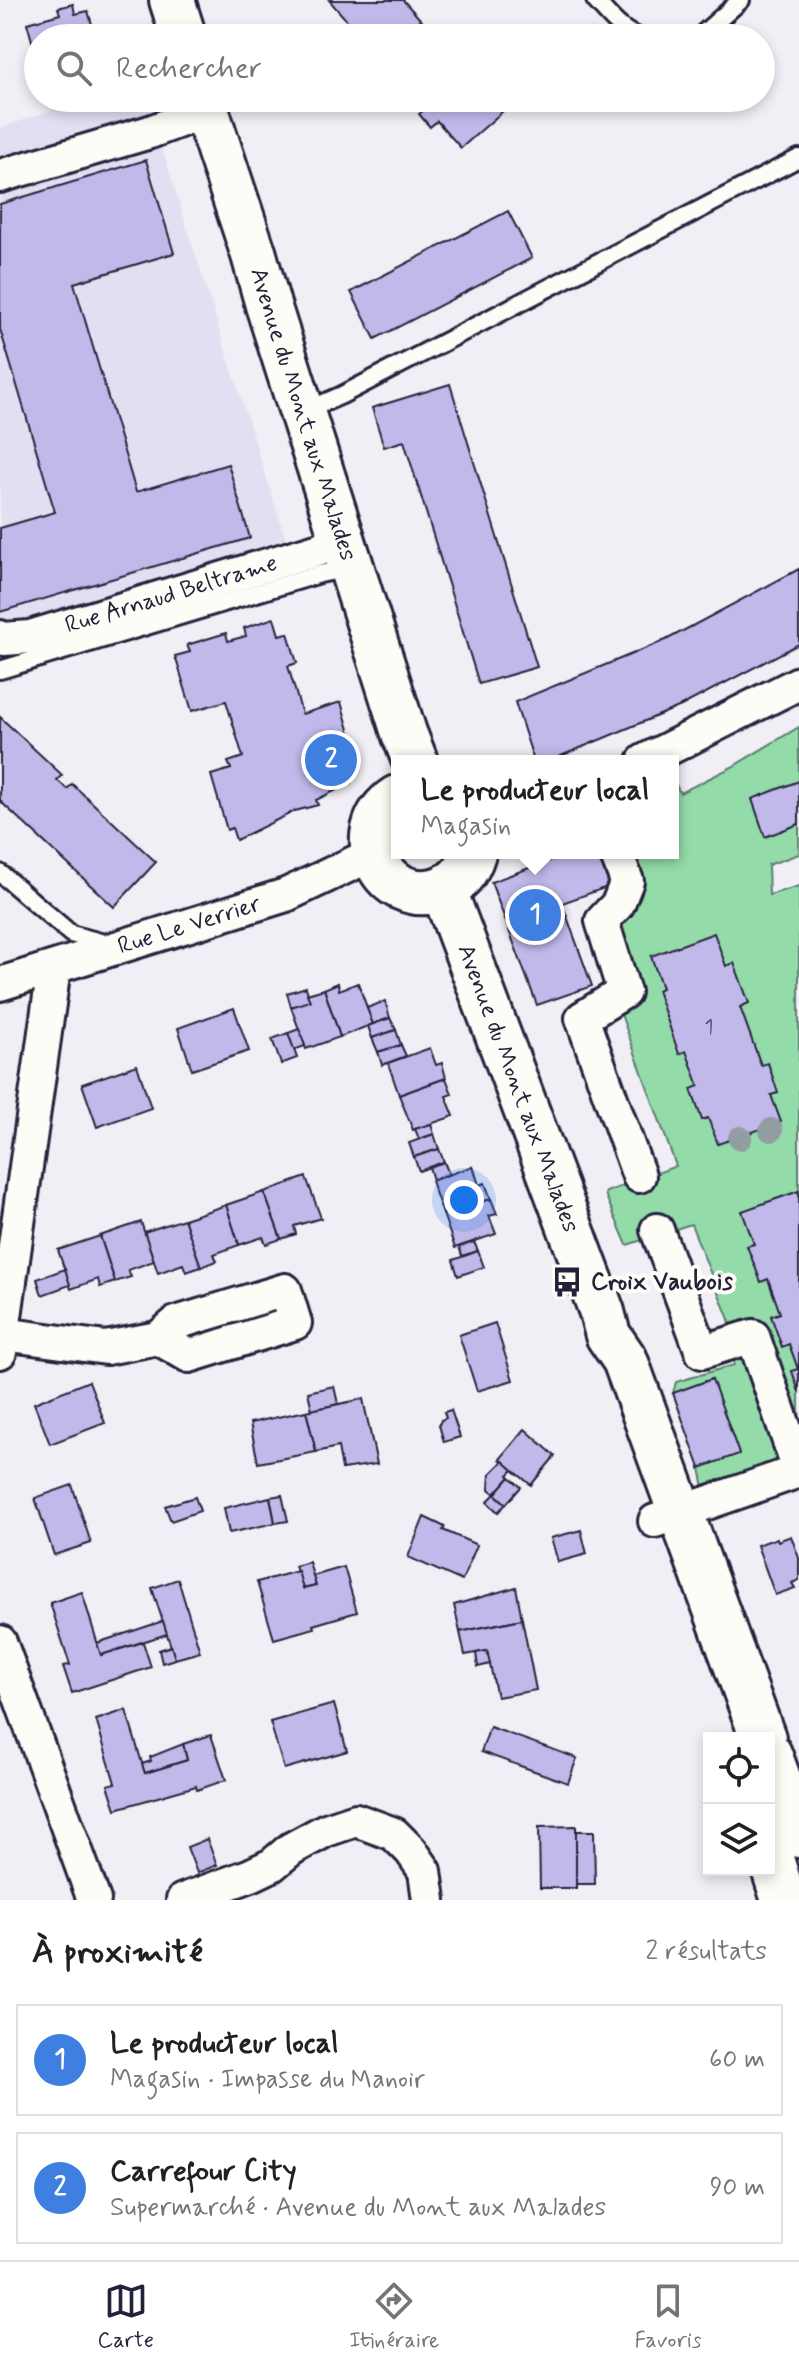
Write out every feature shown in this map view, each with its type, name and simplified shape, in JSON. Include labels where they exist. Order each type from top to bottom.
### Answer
[{"type":"street","points":[[172,0],[180,24]]},
{"type":"street","points":[[0,176],[150,132],[190,112]]},
{"type":"street","name":"Avenue du Mont aux Malades","points":[[206,112],[254,255],[407,752]]},
{"type":"street","name":"Rue Arnaud Beltrame","points":[[0,637],[30,637],[347,555]]},
{"type":"street","points":[[656,755],[799,683]]},
{"type":"street","points":[[391,804],[379,815],[373,831],[373,849],[386,877],[397,886],[425,893],[443,888],[454,883],[470,859]]},
{"type":"street","name":"Rue Le Verrier","points":[[0,984],[286,895],[337,870],[375,856]]},
{"type":"street","points":[[618,859],[627,881],[618,904],[602,921],[624,992],[582,1018],[639,1176]]},
{"type":"street","name":"Avenue du Mont aux Malades","points":[[443,888],[602,1312],[608,1335],[602,1359],[607,1391],[676,1514],[761,1732]]},
{"type":"street","points":[[54,968],[1,1343],[106,1348],[158,1338]]},
{"type":"street","points":[[657,1230],[702,1352],[753,1336],[799,1470],[676,1514]]},
{"type":"street","name":"Avenue du Mont aux Malades","points":[[676,1514],[730,1732]]},
{"type":"street","points":[[0,1642],[94,1900]]},
{"type":"street","points":[[775,1770],[799,1835]]},
{"type":"street","points":[[183,1900],[251,1875],[326,1830],[356,1820],[394,1834],[411,1851],[425,1871],[429,1900]]},
{"type":"street","points":[[775,1872],[784,1900]]},
{"type":"lane","points":[[595,0],[619,24]]},
{"type":"lane","points":[[714,24],[741,0]]},
{"type":"lane","points":[[302,413],[799,158]]},
{"type":"lane","points":[[0,670],[320,574],[347,555]]},
{"type":"lane","points":[[0,873],[71,934],[118,946]]},
{"type":"shaded area","points":[[47,112],[150,112],[288,546],[0,632],[0,128]]},
{"type":"green space","points":[[799,727],[799,854],[768,865],[769,895],[799,886],[799,1471],[707,1502],[700,1468],[712,1379],[673,1393],[676,1382],[734,1365],[734,1332],[691,1224],[627,1245],[605,1194],[676,1166],[618,1006],[602,921],[615,859],[679,859],[679,791],[732,767]]},
{"type":"building","points":[[329,0],[403,0],[424,24],[350,24]]},
{"type":"building","points":[[73,4],[75,14],[88,11],[92,24],[27,24],[60,14],[58,8]]},
{"type":"building","points":[[502,112],[461,148],[437,121],[430,127],[419,114]]},
{"type":"building","points":[[146,160],[174,253],[74,283],[136,492],[228,464],[250,538],[0,612],[0,528],[55,512],[0,329],[0,204]]},
{"type":"building","points":[[508,211],[532,258],[375,339],[351,292]]},
{"type":"building","points":[[450,384],[537,667],[479,684],[404,441],[384,447],[372,408]]},
{"type":"building","points":[[799,569],[799,644],[681,706],[563,755],[532,755],[515,702],[666,640]]},
{"type":"building","points":[[274,618],[279,635],[288,633],[297,663],[288,666],[302,714],[341,702],[354,747],[342,753],[351,783],[316,800],[318,805],[295,811],[236,840],[232,828],[227,830],[211,775],[231,769],[228,762],[243,757],[226,701],[192,711],[175,656],[190,652],[187,645],[226,633],[228,641],[246,636],[244,628]]},
{"type":"building","points":[[0,717],[62,775],[57,780],[67,789],[72,784],[156,862],[114,907],[0,801]]},
{"type":"building","points":[[799,781],[799,824],[765,837],[752,799]]},
{"type":"building","points":[[554,859],[603,859],[613,885],[562,903],[592,986],[537,1005],[491,882]]},
{"type":"building","points":[[714,933],[726,966],[734,963],[749,1003],[740,1007],[761,1065],[768,1063],[778,1093],[771,1095],[781,1122],[718,1144],[708,1118],[702,1120],[691,1089],[699,1086],[686,1051],[679,1054],[657,990],[662,988],[651,956]]},
{"type":"building","points":[[338,983],[339,990],[358,983],[373,1024],[340,1037],[324,989]]},
{"type":"building","points":[[306,987],[310,1001],[291,1007],[287,993]]},
{"type":"building","points":[[324,989],[340,1037],[306,1049],[291,1007],[310,1001],[307,994]]},
{"type":"building","points":[[385,1001],[390,1018],[373,1024],[367,1008]]},
{"type":"building","points":[[234,1008],[249,1051],[192,1070],[178,1028]]},
{"type":"building","points":[[390,1018],[396,1030],[372,1038],[368,1026]]},
{"type":"building","points":[[299,1029],[305,1046],[294,1050],[288,1033]]},
{"type":"building","points":[[396,1030],[401,1045],[378,1052],[372,1038]]},
{"type":"building","points":[[288,1033],[297,1058],[281,1064],[272,1039]]},
{"type":"building","points":[[401,1045],[406,1056],[382,1065],[378,1052]]},
{"type":"building","points":[[430,1048],[436,1065],[442,1063],[446,1078],[399,1095],[388,1063]]},
{"type":"building","points":[[137,1065],[151,1108],[97,1127],[82,1084]]},
{"type":"building","points":[[446,1078],[452,1094],[446,1096],[454,1116],[413,1130],[399,1095]]},
{"type":"building","points":[[431,1124],[434,1134],[419,1139],[415,1129]]},
{"type":"building","points":[[434,1134],[439,1149],[414,1157],[409,1143]]},
{"type":"building","points":[[439,1149],[444,1162],[419,1171],[414,1157]]},
{"type":"building","points":[[444,1162],[449,1174],[433,1180],[429,1167]]},
{"type":"building","points":[[473,1166],[479,1185],[485,1183],[491,1199],[443,1214],[431,1181]]},
{"type":"building","points":[[306,1177],[321,1218],[294,1226],[296,1234],[281,1239],[264,1192]]},
{"type":"building","points":[[799,1191],[799,1392],[792,1371],[798,1369],[789,1344],[782,1347],[771,1316],[780,1313],[768,1279],[761,1282],[747,1246],[754,1244],[742,1211]]},
{"type":"building","points":[[264,1192],[281,1239],[266,1244],[263,1237],[239,1245],[226,1205]]},
{"type":"building","points":[[491,1199],[497,1214],[489,1216],[496,1234],[455,1248],[443,1214]]},
{"type":"building","points":[[226,1205],[239,1245],[214,1254],[217,1261],[201,1267],[184,1219]]},
{"type":"building","points":[[184,1219],[201,1267],[186,1272],[183,1264],[158,1273],[144,1232]]},
{"type":"building","points":[[141,1222],[154,1261],[128,1270],[131,1277],[115,1282],[100,1236]]},
{"type":"building","points":[[100,1236],[115,1282],[100,1287],[98,1279],[71,1289],[58,1250]]},
{"type":"building","points":[[474,1242],[478,1251],[462,1256],[459,1247]]},
{"type":"building","points":[[478,1251],[484,1267],[458,1276],[453,1260]]},
{"type":"building","points":[[65,1269],[70,1285],[42,1295],[37,1279]]},
{"type":"building","points":[[495,1323],[513,1380],[477,1391],[459,1335]]},
{"type":"building","points":[[712,1379],[739,1454],[700,1468],[673,1393]]},
{"type":"building","points":[[89,1381],[105,1423],[50,1444],[34,1403]]},
{"type":"building","points":[[334,1386],[338,1404],[312,1410],[308,1392]]},
{"type":"building","points":[[363,1399],[377,1464],[342,1469],[338,1447],[316,1452],[306,1411]]},
{"type":"building","points":[[451,1410],[460,1437],[444,1442],[439,1425],[446,1418],[444,1412]]},
{"type":"building","points":[[306,1411],[316,1452],[258,1463],[250,1423]]},
{"type":"building","points":[[525,1429],[555,1456],[531,1485],[500,1459]]},
{"type":"building","points":[[503,1461],[513,1470],[495,1494],[489,1489],[490,1474]]},
{"type":"building","points":[[510,1477],[521,1487],[506,1504],[495,1494]]},
{"type":"building","points":[[72,1485],[91,1543],[54,1555],[35,1498]]},
{"type":"building","points":[[495,1494],[506,1504],[498,1512],[487,1502]]},
{"type":"building","points":[[282,1495],[288,1521],[275,1523],[270,1497]]},
{"type":"building","points":[[195,1497],[200,1511],[171,1521],[165,1506]]},
{"type":"building","points":[[270,1497],[275,1523],[229,1533],[224,1508]]},
{"type":"building","points":[[424,1517],[445,1527],[443,1530],[477,1545],[462,1581],[408,1557]]},
{"type":"building","points":[[581,1530],[587,1554],[558,1562],[551,1538]]},
{"type":"building","points":[[791,1536],[799,1558],[799,1580],[792,1583],[795,1588],[775,1595],[757,1545]]},
{"type":"building","points":[[309,1562],[316,1586],[303,1589],[295,1566]]},
{"type":"building","points":[[344,1567],[357,1612],[274,1639],[257,1582],[298,1571],[303,1589],[316,1586],[313,1576]]},
{"type":"building","points":[[178,1579],[200,1652],[175,1659],[152,1588]]},
{"type":"building","points":[[516,1587],[522,1619],[460,1632],[454,1605]]},
{"type":"building","points":[[82,1592],[101,1655],[143,1642],[151,1667],[72,1693],[63,1666],[70,1665],[50,1603]]},
{"type":"building","points":[[522,1619],[536,1690],[497,1697],[487,1651],[465,1655],[460,1632]]},
{"type":"building","points":[[163,1621],[167,1634],[101,1655],[97,1643]]},
{"type":"building","points":[[171,1646],[175,1659],[162,1663],[159,1650]]},
{"type":"building","points":[[487,1651],[490,1664],[478,1667],[476,1653]]},
{"type":"building","points":[[334,1704],[347,1751],[284,1769],[270,1722]]},
{"type":"building","points":[[126,1710],[145,1773],[187,1760],[183,1744],[211,1735],[226,1780],[116,1809],[108,1785],[115,1783],[96,1720]]},
{"type":"building","points":[[490,1727],[577,1758],[568,1783],[481,1752]]},
{"type":"building","points":[[183,1744],[187,1760],[145,1773],[142,1764],[151,1761],[150,1757]]},
{"type":"building","points":[[576,1826],[576,1888],[540,1888],[539,1827]]},
{"type":"building","points":[[576,1831],[594,1831],[595,1884],[576,1884]]},
{"type":"building","points":[[207,1839],[217,1865],[197,1873],[187,1847]]},
{"type":"place","name":"Carrefour City","points":[[331,760]]},
{"type":"place","name":"Le producteur local","points":[[535,915]]},
{"type":"place","name":"Croix Vaubois","points":[[567,1282]]}]
